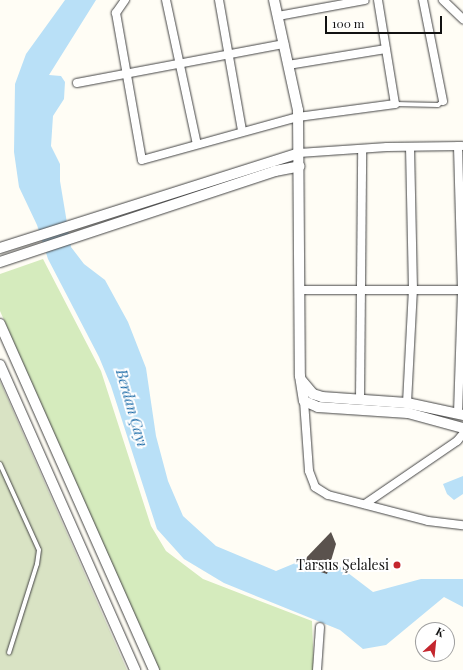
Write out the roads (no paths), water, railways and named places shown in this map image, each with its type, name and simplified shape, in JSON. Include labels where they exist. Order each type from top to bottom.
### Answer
[{"type":"street","points":[[125,0],[116,13],[142,160],[242,131],[298,117],[395,104],[378,0]]},
{"type":"street","points":[[166,0],[197,144]]},
{"type":"street","points":[[219,0],[242,131]]},
{"type":"street","points":[[274,0],[298,117],[300,166],[302,381],[309,471],[315,487],[328,495],[428,521],[463,525]]},
{"type":"street","points":[[278,16],[365,0]]},
{"type":"street","points":[[423,0],[443,101]]},
{"type":"street","points":[[444,0],[462,17]]},
{"type":"street","points":[[77,83],[284,44]]},
{"type":"street","points":[[288,65],[386,49]]},
{"type":"street","points":[[0,248],[299,153],[362,149],[461,146],[463,290],[462,414],[407,404],[322,397],[312,394],[302,381]]},
{"type":"street","points":[[407,404],[413,290],[410,147]]},
{"type":"street","points":[[360,400],[362,149]]},
{"type":"street","points":[[0,262],[37,248],[74,238],[275,171],[300,166]]},
{"type":"street","points":[[300,290],[463,290]]},
{"type":"street","points":[[0,324],[154,670]]},
{"type":"street","points":[[0,365],[134,670]]},
{"type":"street","points":[[304,401],[318,407],[408,413],[463,428]]},
{"type":"street","points":[[365,504],[457,441],[463,434]]},
{"type":"street","points":[[317,670],[320,627]]},
{"type":"lane","points":[[395,104],[397,106],[438,105],[443,101]]},
{"type":"lane","points":[[0,464],[39,550],[38,564],[9,653]]},
{"type":"water","name":"Berdan Çayı","points":[[65,0],[96,0],[49,75],[61,76],[65,82],[64,99],[53,116],[51,146],[60,164],[60,181],[71,247],[84,264],[105,280],[128,322],[146,368],[156,436],[168,481],[183,516],[216,546],[276,571],[305,559],[331,560],[373,592],[421,579],[463,579],[463,607],[444,597],[386,645],[363,649],[340,630],[224,583],[184,559],[157,529],[111,386],[99,357],[48,259],[37,225],[19,187],[14,152],[15,84],[26,54]]},
{"type":"water","points":[[463,476],[463,494],[454,500],[447,494],[443,484]]},
{"type":"place","name":"Tarsus Şelalesi","points":[[397,565]]}]
